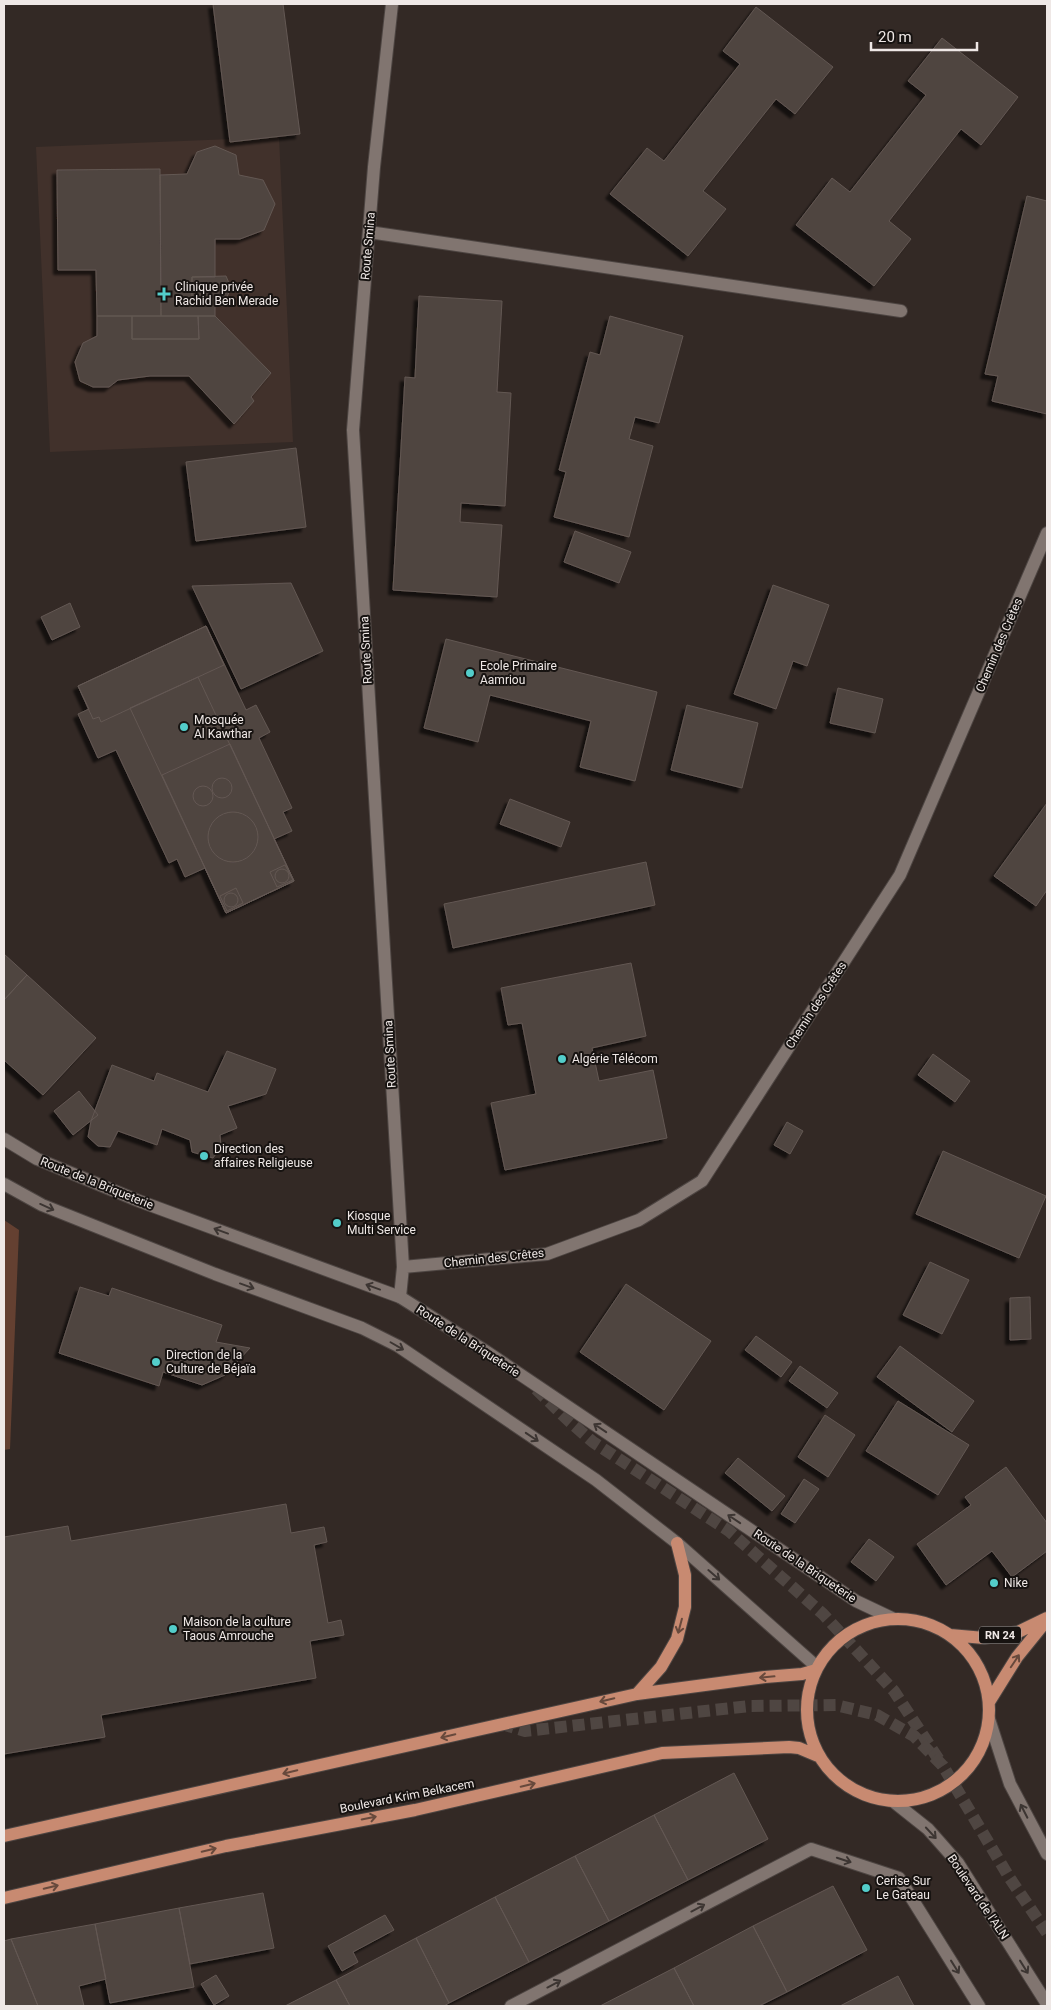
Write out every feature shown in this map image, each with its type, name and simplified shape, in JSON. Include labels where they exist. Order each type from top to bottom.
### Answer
[{"type":"main road","points":[[636,1694],[661,1667],[677,1639],[685,1607],[685,1575],[677,1543]]},
{"type":"main road","name":"RN 24","points":[[950,1635],[984,1638],[1010,1634],[1047,1618]]},
{"type":"main road","name":"RN 24","points":[[989,1702],[1017,1657],[1047,1618]]},
{"type":"main road","points":[[894,1619],[923,1622],[950,1635],[965,1648],[977,1664],[985,1682],[989,1702],[989,1719],[984,1741],[974,1762],[959,1780],[939,1793],[918,1800],[894,1802],[871,1798],[850,1788],[832,1774],[818,1756],[811,1739],[807,1722],[806,1704],[809,1686],[816,1669],[831,1648],[849,1633],[871,1623],[894,1619]]},
{"type":"main road","points":[[4,1836],[636,1694],[802,1674],[816,1669]]},
{"type":"main road","name":"Boulevard Krim Belkacem","points":[[4,1898],[226,1846],[415,1810],[662,1753],[789,1747],[799,1748],[818,1756]]},
{"type":"street","name":"Route Smina","points":[[392,4],[369,232],[353,430],[403,1267],[400,1297]]},
{"type":"street","points":[[369,232],[901,310]]},
{"type":"street","name":"Chemin des Crêtes","points":[[403,1267],[547,1254],[639,1220],[702,1181],[900,875],[1047,533]]},
{"type":"street","name":"Route de la Briqueterie","points":[[4,1138],[37,1159],[139,1201],[400,1297],[502,1363],[856,1601],[894,1619]]},
{"type":"street","points":[[4,1184],[42,1205],[214,1274],[362,1328],[398,1346],[596,1480],[677,1543],[816,1669]]},
{"type":"street","points":[[989,1719],[1010,1784],[1047,1854]]},
{"type":"street","name":"Boulevard de l'ALN","points":[[894,1802],[928,1829],[958,1863],[1047,2004]]},
{"type":"street","points":[[511,2006],[811,1849],[899,1878],[979,2006]]},
{"type":"shaded area","name":"Clinique privée Rachid Ben Merade","points":[[279,137],[293,442],[50,452],[36,147]]},
{"type":"shaded area","points":[[4,1220],[19,1230],[10,1449],[4,1450]]},
{"type":"building","points":[[213,4],[283,4],[300,134],[230,142]]},
{"type":"building","points":[[756,7],[833,67],[795,114],[776,99],[703,191],[726,209],[688,256],[610,194],[647,148],[664,161],[740,64],[723,51]]},
{"type":"building","points":[[942,38],[1018,97],[981,145],[961,129],[889,221],[911,239],[874,286],[796,225],[832,178],[850,192],[926,95],[908,81]]},
{"type":"building","points":[[215,146],[236,155],[239,175],[263,180],[275,204],[264,230],[240,239],[215,239],[215,277],[192,277],[192,299],[215,299],[215,316],[161,316],[160,175],[187,174],[197,152]]},
{"type":"building","points":[[160,169],[161,316],[97,316],[96,270],[58,270],[57,170]]},
{"type":"building","points":[[1027,196],[1047,201],[1047,414],[992,401],[998,376],[985,374]]},
{"type":"building","points":[[226,276],[231,288],[226,299],[192,299],[192,277]]},
{"type":"building","points":[[419,296],[502,301],[497,392],[511,393],[505,506],[461,503],[460,522],[502,525],[497,597],[393,590],[405,377],[415,378]]},
{"type":"building","points":[[97,316],[132,316],[132,339],[199,339],[198,316],[215,316],[271,373],[251,397],[254,401],[234,424],[189,376],[150,376],[118,380],[109,387],[93,387],[80,381],[75,362],[83,343],[97,336]]},
{"type":"building","points":[[132,316],[198,316],[199,339],[132,339]]},
{"type":"building","points":[[610,316],[683,336],[659,423],[635,417],[629,439],[653,446],[629,537],[554,517],[566,472],[559,470],[590,352],[600,355]]},
{"type":"building","points":[[296,448],[306,527],[196,541],[186,462]]},
{"type":"building","points":[[575,531],[631,552],[619,583],[564,562]]},
{"type":"building","points":[[291,583],[323,651],[241,689],[192,586]]},
{"type":"building","points":[[773,585],[829,605],[807,666],[793,661],[776,709],[734,694]]},
{"type":"building","points":[[70,603],[80,627],[52,640],[41,617]]},
{"type":"building","points":[[206,626],[224,665],[101,722],[99,717],[93,719],[78,686]]},
{"type":"building","points":[[206,626],[246,710],[256,705],[270,732],[259,738],[292,808],[283,812],[292,831],[274,839],[294,881],[226,913],[205,868],[185,877],[177,859],[169,863],[116,750],[98,758],[78,714],[89,709],[78,686]]},
{"type":"building","points":[[446,639],[657,692],[635,781],[580,767],[591,721],[490,695],[478,742],[424,728]]},
{"type":"building","points":[[198,677],[294,881],[226,913],[130,708]]},
{"type":"building","points":[[838,688],[883,699],[875,733],[830,723]]},
{"type":"building","points":[[687,705],[758,723],[742,788],[671,770]]},
{"type":"building","points":[[230,744],[294,881],[226,913],[162,775]]},
{"type":"building","points":[[222,778],[229,781],[232,788],[229,795],[222,798],[215,795],[212,788],[215,781]]},
{"type":"building","points":[[203,786],[210,789],[213,796],[210,803],[203,806],[196,803],[193,796],[196,789]]},
{"type":"building","points":[[510,799],[570,822],[561,847],[500,824]]},
{"type":"building","points":[[1047,803],[1047,890],[1036,906],[994,876]]},
{"type":"building","points":[[228,812],[238,812],[251,819],[258,832],[258,842],[251,855],[238,862],[228,862],[219,858],[212,851],[208,842],[208,832],[212,823],[219,816]]},
{"type":"building","points":[[646,862],[655,905],[453,948],[444,904]]},
{"type":"building","points":[[285,865],[293,880],[277,887],[270,872]]},
{"type":"building","points":[[279,869],[285,869],[289,876],[285,883],[279,883],[275,879],[275,873]]},
{"type":"building","points":[[236,888],[243,903],[227,911],[220,896]]},
{"type":"building","points":[[228,893],[234,893],[238,900],[234,907],[228,907],[224,903],[224,897]]},
{"type":"building","points":[[4,954],[27,975],[4,1000]]},
{"type":"building","name":"Algérie Télécom","points":[[631,963],[646,1036],[592,1048],[599,1081],[653,1070],[667,1138],[505,1170],[491,1103],[536,1094],[522,1023],[508,1025],[501,988]]},
{"type":"building","points":[[27,975],[96,1038],[43,1095],[4,1060],[4,1000]]},
{"type":"building","points":[[227,1051],[276,1069],[266,1094],[228,1106],[237,1128],[220,1135],[221,1147],[213,1158],[192,1152],[190,1140],[162,1129],[157,1145],[118,1131],[110,1147],[98,1146],[88,1137],[91,1121],[112,1065],[154,1081],[157,1073],[208,1092]]},
{"type":"building","points":[[933,1054],[970,1081],[955,1102],[918,1075]]},
{"type":"building","points":[[79,1091],[98,1115],[73,1135],[54,1111]]},
{"type":"building","points":[[787,1122],[803,1131],[790,1154],[774,1145]]},
{"type":"building","points":[[943,1151],[1046,1196],[1019,1258],[916,1214]]},
{"type":"building","points":[[930,1262],[969,1280],[942,1334],[903,1315]]},
{"type":"building","points":[[626,1284],[711,1341],[664,1410],[580,1352]]},
{"type":"building","points":[[80,1287],[109,1296],[112,1288],[222,1325],[216,1342],[250,1348],[225,1375],[202,1385],[163,1372],[159,1386],[59,1353]]},
{"type":"building","points":[[1030,1297],[1031,1339],[1010,1340],[1010,1298]]},
{"type":"building","points":[[756,1336],[792,1362],[781,1377],[745,1350]]},
{"type":"building","points":[[900,1346],[974,1401],[952,1432],[877,1377]]},
{"type":"building","points":[[800,1366],[838,1393],[827,1408],[789,1381]]},
{"type":"building","points":[[898,1401],[969,1445],[938,1495],[866,1451]]},
{"type":"building","points":[[825,1415],[855,1435],[828,1477],[798,1457]]},
{"type":"building","points":[[738,1458],[785,1496],[772,1511],[725,1473]]},
{"type":"building","points":[[1006,1467],[1047,1523],[1047,1551],[1012,1577],[992,1551],[946,1585],[917,1544],[971,1505],[965,1497]]},
{"type":"building","points":[[804,1479],[819,1489],[795,1523],[781,1514]]},
{"type":"building","name":"Maison de la culture Taous Amrouche","points":[[286,1504],[291,1533],[324,1527],[327,1542],[314,1545],[328,1623],[341,1620],[344,1635],[310,1641],[316,1678],[101,1715],[105,1737],[4,1754],[4,1537],[68,1526],[71,1541]]},
{"type":"building","points":[[869,1539],[894,1557],[876,1581],[851,1562]]},
{"type":"building","points":[[734,1773],[768,1839],[688,1880],[654,1815]]},
{"type":"building","points":[[654,1815],[688,1880],[609,1921],[575,1856]]},
{"type":"building","points":[[575,1856],[609,1921],[529,1962],[495,1897]]},
{"type":"building","points":[[833,1886],[867,1950],[787,1992],[753,1926]]},
{"type":"building","points":[[263,1893],[274,1948],[190,1964],[179,1908]]},
{"type":"building","points":[[495,1897],[529,1962],[449,2003],[416,1938]]},
{"type":"building","points":[[179,1908],[194,1987],[110,2003],[95,1924]]},
{"type":"building","points":[[385,1915],[394,1930],[353,1952],[358,1962],[342,1971],[328,1946]]},
{"type":"building","points":[[95,1924],[106,1979],[79,1986],[84,2006],[38,2006],[11,1939]]},
{"type":"building","points":[[753,1926],[787,1992],[759,2006],[694,2006],[674,1968]]},
{"type":"building","points":[[416,1938],[449,2003],[444,2006],[350,2006],[336,1980]]},
{"type":"building","points":[[11,1939],[38,2006],[4,2006],[4,1941]]},
{"type":"building","points":[[674,1968],[694,2006],[600,2006]]},
{"type":"building","points":[[216,1975],[229,1996],[214,2005],[201,1984]]},
{"type":"building","points":[[898,1976],[914,2006],[840,2006]]},
{"type":"building","points":[[336,1980],[350,2006],[285,2006]]},
{"type":"tunnel","points":[[536,1389],[593,1442],[729,1531],[823,1614],[894,1691],[943,1766]]},
{"type":"tunnel","points":[[502,1724],[525,1731],[750,1706],[836,1705],[877,1715],[914,1736],[943,1766],[1009,1877],[1047,1933]]},
{"type":"place","name":"Clinique privée Rachid Ben Merade","points":[[164,294]]},
{"type":"place","name":"Ecole Primaire Aamriou","points":[[470,673]]},
{"type":"place","name":"Mosquée Al Kawthar","points":[[184,727]]},
{"type":"place","name":"Algérie Télécom","points":[[562,1059]]},
{"type":"place","name":"Direction des affaires Religieuse","points":[[204,1156]]},
{"type":"place","name":"Kiosque Multi Service","points":[[337,1223]]},
{"type":"place","name":"Direction de la Culture de Béjaïa","points":[[156,1362]]},
{"type":"place","name":"Nike","points":[[994,1583]]},
{"type":"place","name":"Maison de la culture Taous Amrouche","points":[[173,1629]]},
{"type":"place","name":"Cerise Sur Le Gateau","points":[[866,1888]]}]
